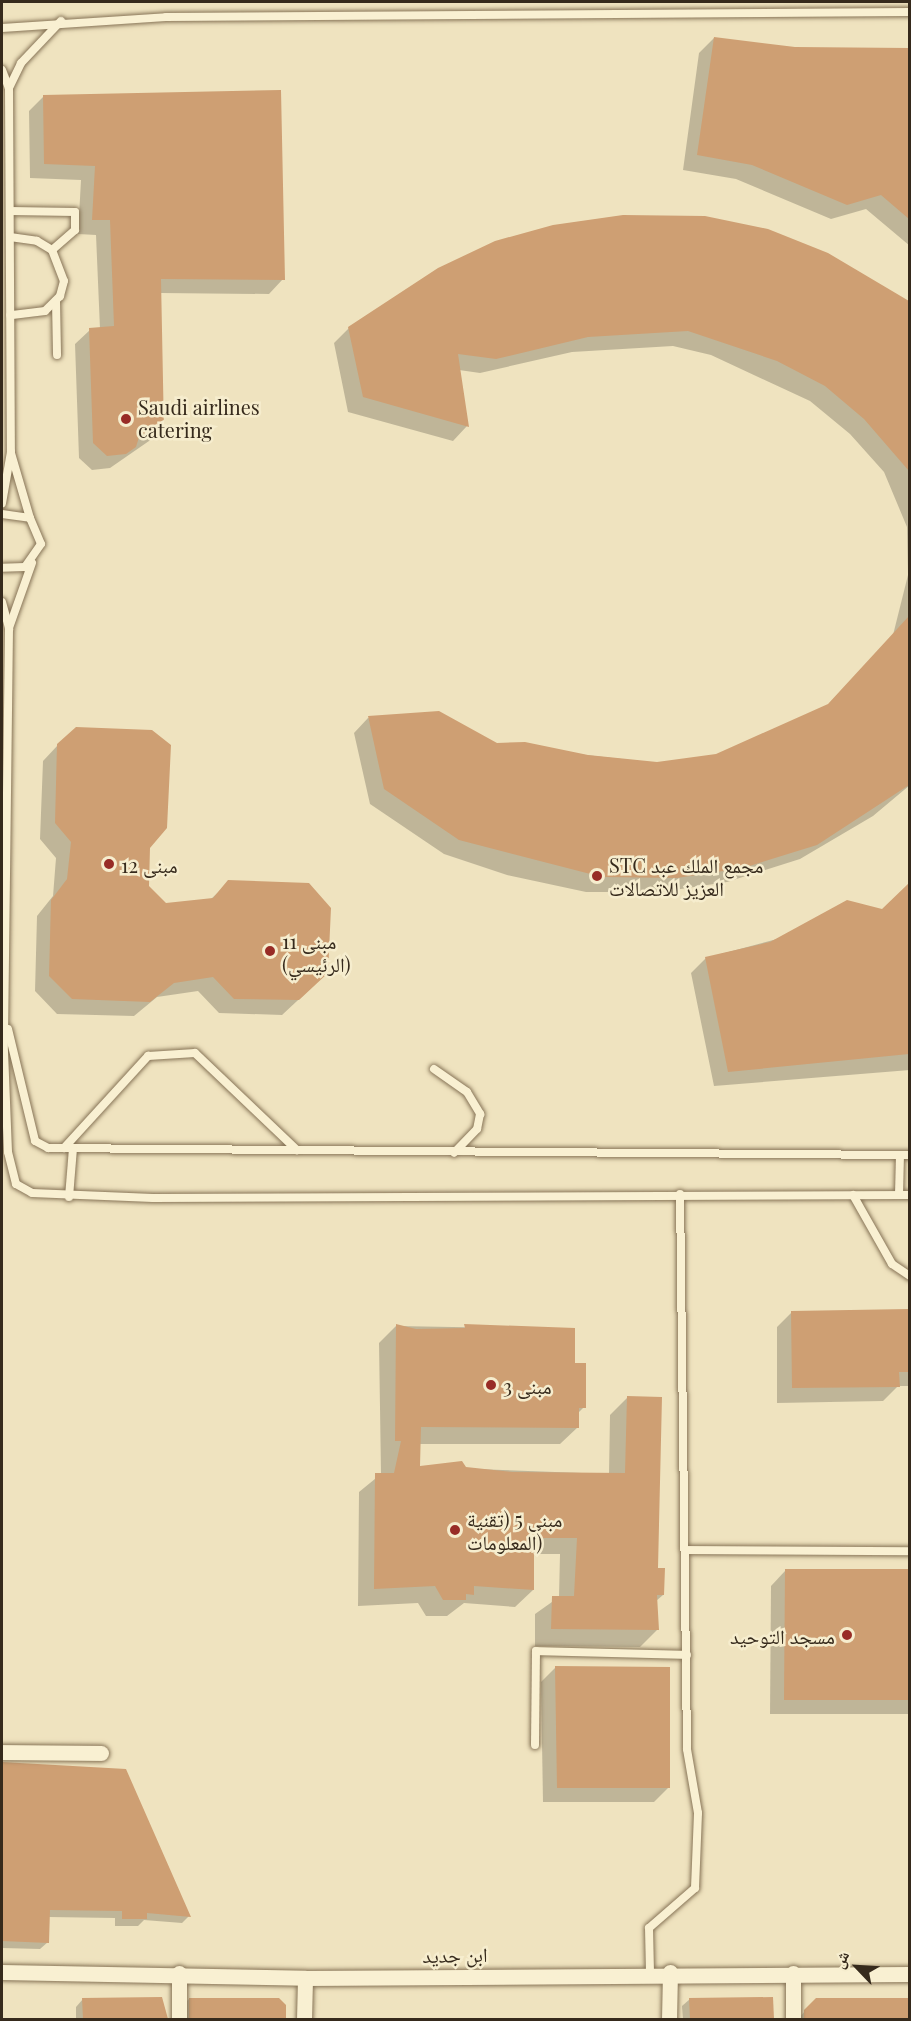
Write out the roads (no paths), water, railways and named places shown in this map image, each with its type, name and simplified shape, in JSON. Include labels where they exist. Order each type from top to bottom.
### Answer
[{"type":"street","points":[[2,1752],[101,1753]]},
{"type":"street","name":"ابن جديد","points":[[2,1972],[179,1973],[305,1978],[650,1972],[909,1974]]},
{"type":"street","points":[[669,2019],[670,1972]]},
{"type":"street","points":[[179,1973],[179,2019]]},
{"type":"street","points":[[793,1973],[793,2019]]},
{"type":"street","points":[[304,2019],[305,1978]]},
{"type":"lane","points":[[2,28],[62,20],[909,12]]},
{"type":"lane","points":[[9,87],[34,47],[62,20]]},
{"type":"lane","points":[[2,70],[9,87],[11,452],[2,503]]},
{"type":"lane","points":[[10,211],[75,212],[75,230],[52,250]]},
{"type":"lane","points":[[10,237],[37,241],[52,250],[63,272],[56,301],[57,355]]},
{"type":"lane","points":[[10,315],[45,311],[56,301]]},
{"type":"lane","points":[[9,629],[41,544],[30,518],[11,452]]},
{"type":"lane","points":[[2,514],[30,518]]},
{"type":"lane","points":[[2,567],[16,570],[33,561]]},
{"type":"lane","points":[[2,602],[9,629],[5,1016],[8,1152],[16,1184],[32,1193],[69,1197],[909,1195]]},
{"type":"lane","points":[[5,1016],[35,1141],[68,1148],[909,1155]]},
{"type":"lane","points":[[69,1197],[68,1148],[148,1056],[195,1053],[297,1150]]},
{"type":"lane","points":[[434,1069],[467,1092],[480,1114],[477,1129],[454,1153]]},
{"type":"lane","points":[[899,1195],[900,1155]]},
{"type":"lane","points":[[650,1972],[649,1928],[695,1888],[698,1813],[687,1749],[680,1194]]},
{"type":"lane","points":[[853,1196],[892,1264],[909,1276]]},
{"type":"lane","points":[[686,1550],[909,1551]]},
{"type":"lane","points":[[535,1745],[536,1651],[687,1655]]},
{"type":"place","name":"Saudi airlines catering","points":[[126,419]]},
{"type":"place","name":"مبنى 12","points":[[109,864]]},
{"type":"place","name":"STC مجمع الملك عبد العزيز للاتصالات","points":[[597,876]]},
{"type":"place","name":"مبنى 11 (الرئيسي)","points":[[270,951]]},
{"type":"place","name":"مبنى 3","points":[[491,1385]]},
{"type":"place","name":"مبنى 5 (تقنية المعلومات)","points":[[455,1530]]},
{"type":"place","name":"مسجد التوحيد","points":[[847,1635]]}]
